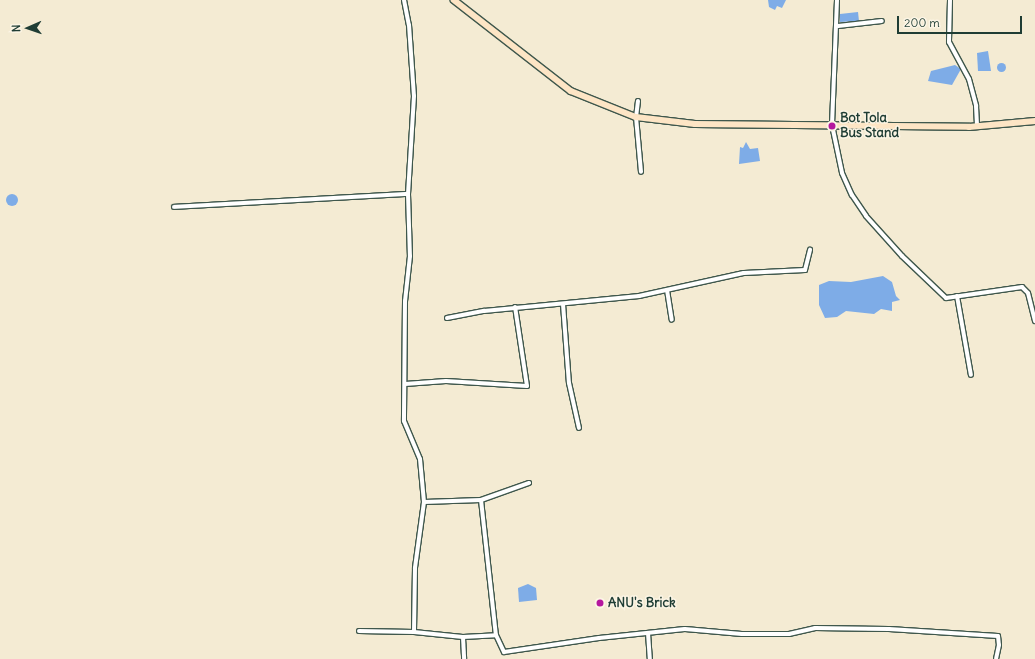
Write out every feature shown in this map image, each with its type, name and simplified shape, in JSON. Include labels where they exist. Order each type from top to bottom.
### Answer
[{"type":"main road","points":[[454,0],[571,91],[636,117],[695,124],[977,126],[1035,121]]},
{"type":"street","points":[[404,0],[409,26],[414,96],[408,194],[410,256],[405,301],[404,421],[420,459],[424,502],[415,568],[414,632]]},
{"type":"street","points":[[837,0],[838,26],[832,125],[842,173],[852,195],[866,216],[902,256],[946,298],[1022,287],[1028,293],[1035,321]]},
{"type":"street","points":[[950,0],[949,42],[969,79],[976,106],[977,126]]},
{"type":"street","points":[[838,26],[882,21]]},
{"type":"street","points":[[638,100],[636,117],[641,172]]},
{"type":"street","points":[[174,207],[408,194]]},
{"type":"street","points":[[447,318],[515,308],[563,304],[667,290],[744,273],[805,270],[810,250]]},
{"type":"street","points":[[667,290],[672,320]]},
{"type":"street","points":[[957,296],[971,375]]},
{"type":"street","points":[[563,304],[569,383],[579,428]]},
{"type":"street","points":[[405,384],[446,381],[527,386],[515,308]]},
{"type":"street","points":[[424,502],[481,500],[529,483]]},
{"type":"street","points":[[481,500],[496,635],[504,652],[685,629],[742,634],[790,634],[822,628],[998,636],[999,645],[996,659]]},
{"type":"street","points":[[359,631],[414,632],[463,637],[496,635]]},
{"type":"street","points":[[648,633],[650,659]]},
{"type":"street","points":[[463,637],[464,659]]},
{"type":"water","points":[[768,0],[786,0],[782,8],[777,6],[775,10],[769,7]]},
{"type":"water","points":[[858,12],[859,21],[840,22],[840,14]]},
{"type":"water","points":[[988,51],[991,71],[978,71],[977,53]]},
{"type":"water","points":[[1001,62],[1006,67],[1001,72],[996,67]]},
{"type":"water","points":[[955,65],[961,69],[952,85],[928,81],[931,71]]},
{"type":"water","points":[[746,142],[750,149],[758,148],[760,161],[739,164],[740,147],[743,148]]},
{"type":"water","points":[[10,194],[14,194],[18,200],[14,206],[10,206],[6,202],[6,198]]},
{"type":"water","points":[[883,276],[892,282],[896,296],[900,300],[892,302],[892,311],[881,309],[874,314],[846,311],[837,317],[825,318],[819,305],[819,285],[829,281],[851,282]]},
{"type":"water","points":[[528,584],[536,588],[537,600],[519,602],[518,588]]},
{"type":"place","name":"Bot Tola Bus Stand","points":[[832,126]]},
{"type":"place","name":"ANU's Brick","points":[[600,603]]}]
